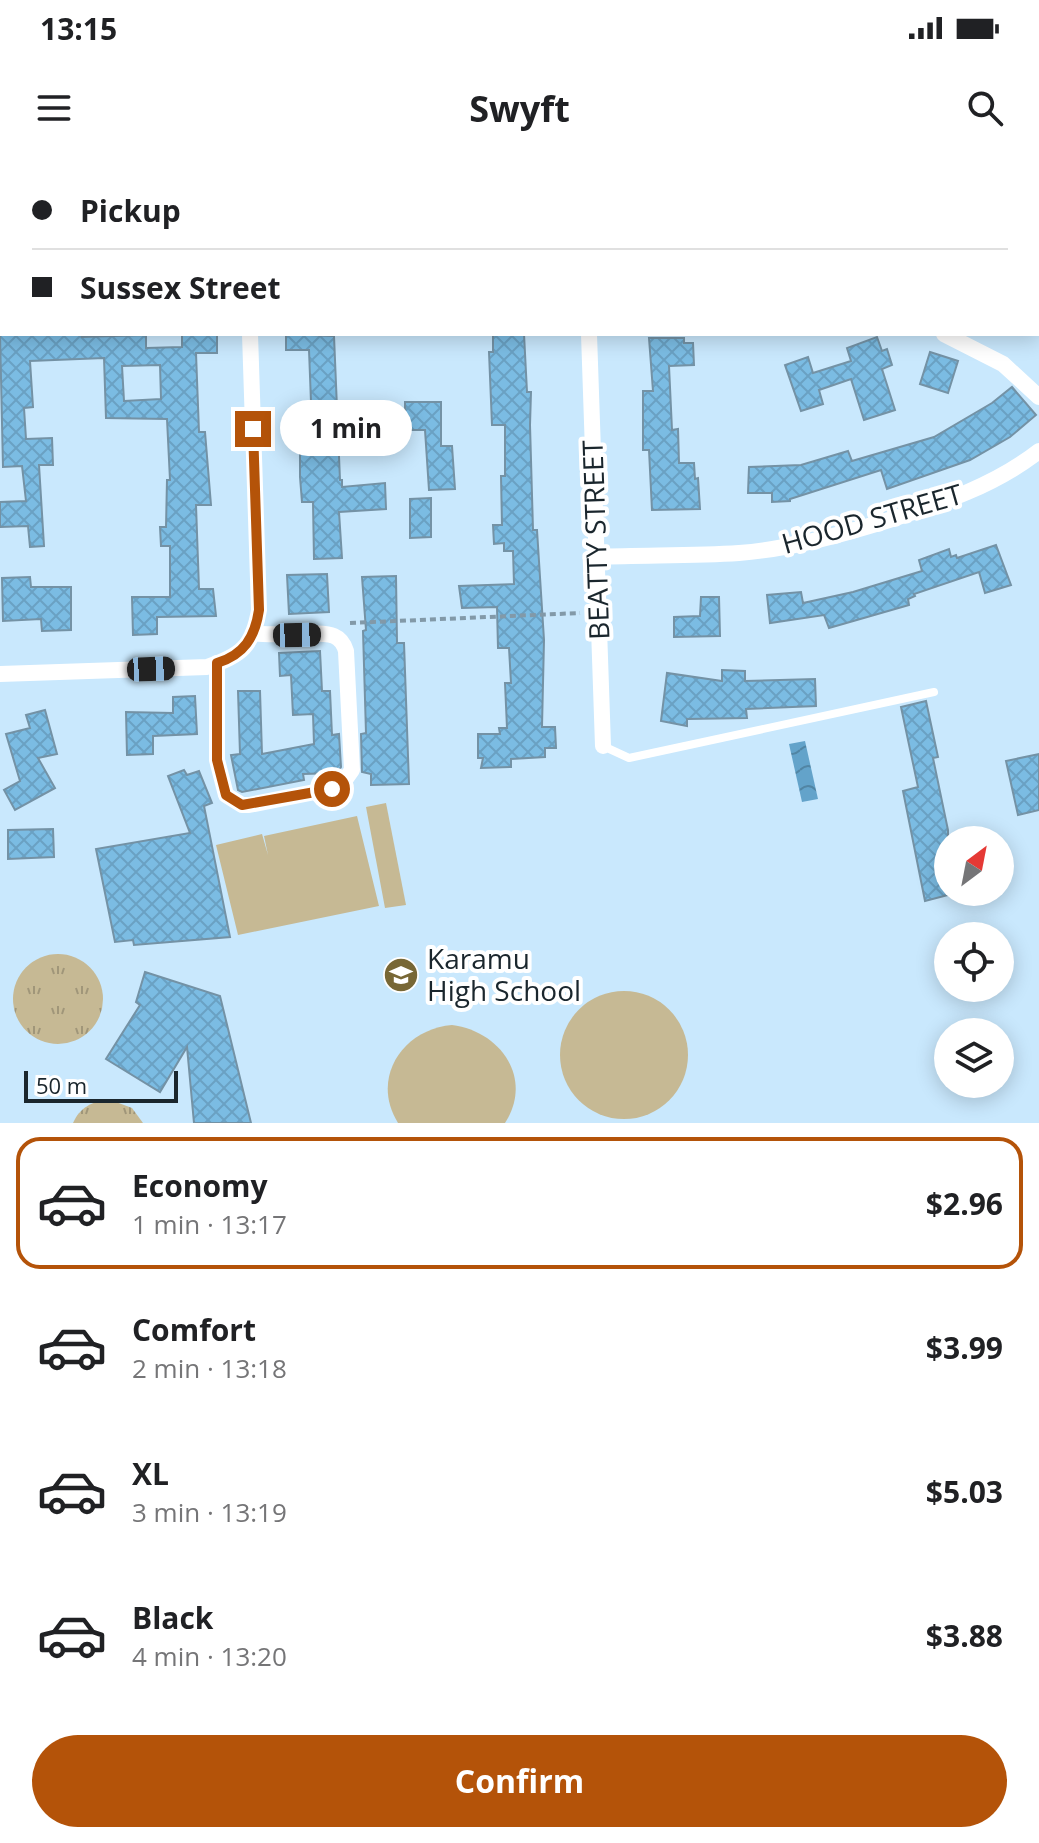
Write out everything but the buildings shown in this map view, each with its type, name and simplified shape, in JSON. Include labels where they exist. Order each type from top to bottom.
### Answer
[{"type":"street","points":[[0,674],[207,667],[237,655],[247,646],[259,610],[250,336]]},
{"type":"street","name":"BEATTY STREET","points":[[589,336],[603,746]]},
{"type":"street","points":[[948,336],[1003,364],[1039,397]]},
{"type":"street","name":"HOOD STREET","points":[[598,557],[739,553],[788,547],[826,538],[940,503],[983,486],[1039,451]]},
{"type":"street","points":[[217,663],[217,760],[226,795],[242,805],[249,805],[340,787],[352,770],[343,642],[331,635],[270,636],[253,633]]},
{"type":"lane","points":[[603,746],[629,758],[934,692]]},
{"type":"path","points":[[336,624],[599,612]]},
{"type":"green space","points":[[386,803],[406,905],[385,908],[366,807]]},
{"type":"green space","points":[[357,816],[379,906],[238,935],[216,845],[262,834],[268,855],[264,836]]},
{"type":"green space","points":[[58,954],[75,957],[90,967],[100,982],[103,999],[100,1016],[90,1031],[75,1041],[58,1044],[41,1041],[26,1031],[16,1016],[13,999],[16,982],[26,967],[41,957]]},
{"type":"green space","points":[[624,991],[648,996],[669,1010],[683,1031],[688,1055],[683,1079],[669,1100],[648,1114],[624,1119],[600,1114],[579,1100],[565,1079],[560,1055],[565,1031],[579,1010],[600,996]]},
{"type":"green space","points":[[452,1025],[485,1037],[507,1059],[514,1074],[516,1090],[505,1123],[398,1123],[390,1106],[388,1089],[396,1059],[419,1036]]},
{"type":"green space","points":[[108,1099],[132,1108],[143,1123],[73,1123],[87,1106]]},
{"type":"water","points":[[805,741],[818,799],[802,802],[789,744]]},
{"type":"place","name":"Karamu High School","points":[[401,975]]},
{"type":"route","points":[[253,429],[259,610],[256,628],[247,646],[237,655],[217,663],[218,767],[226,795],[242,805],[332,789]]}]
